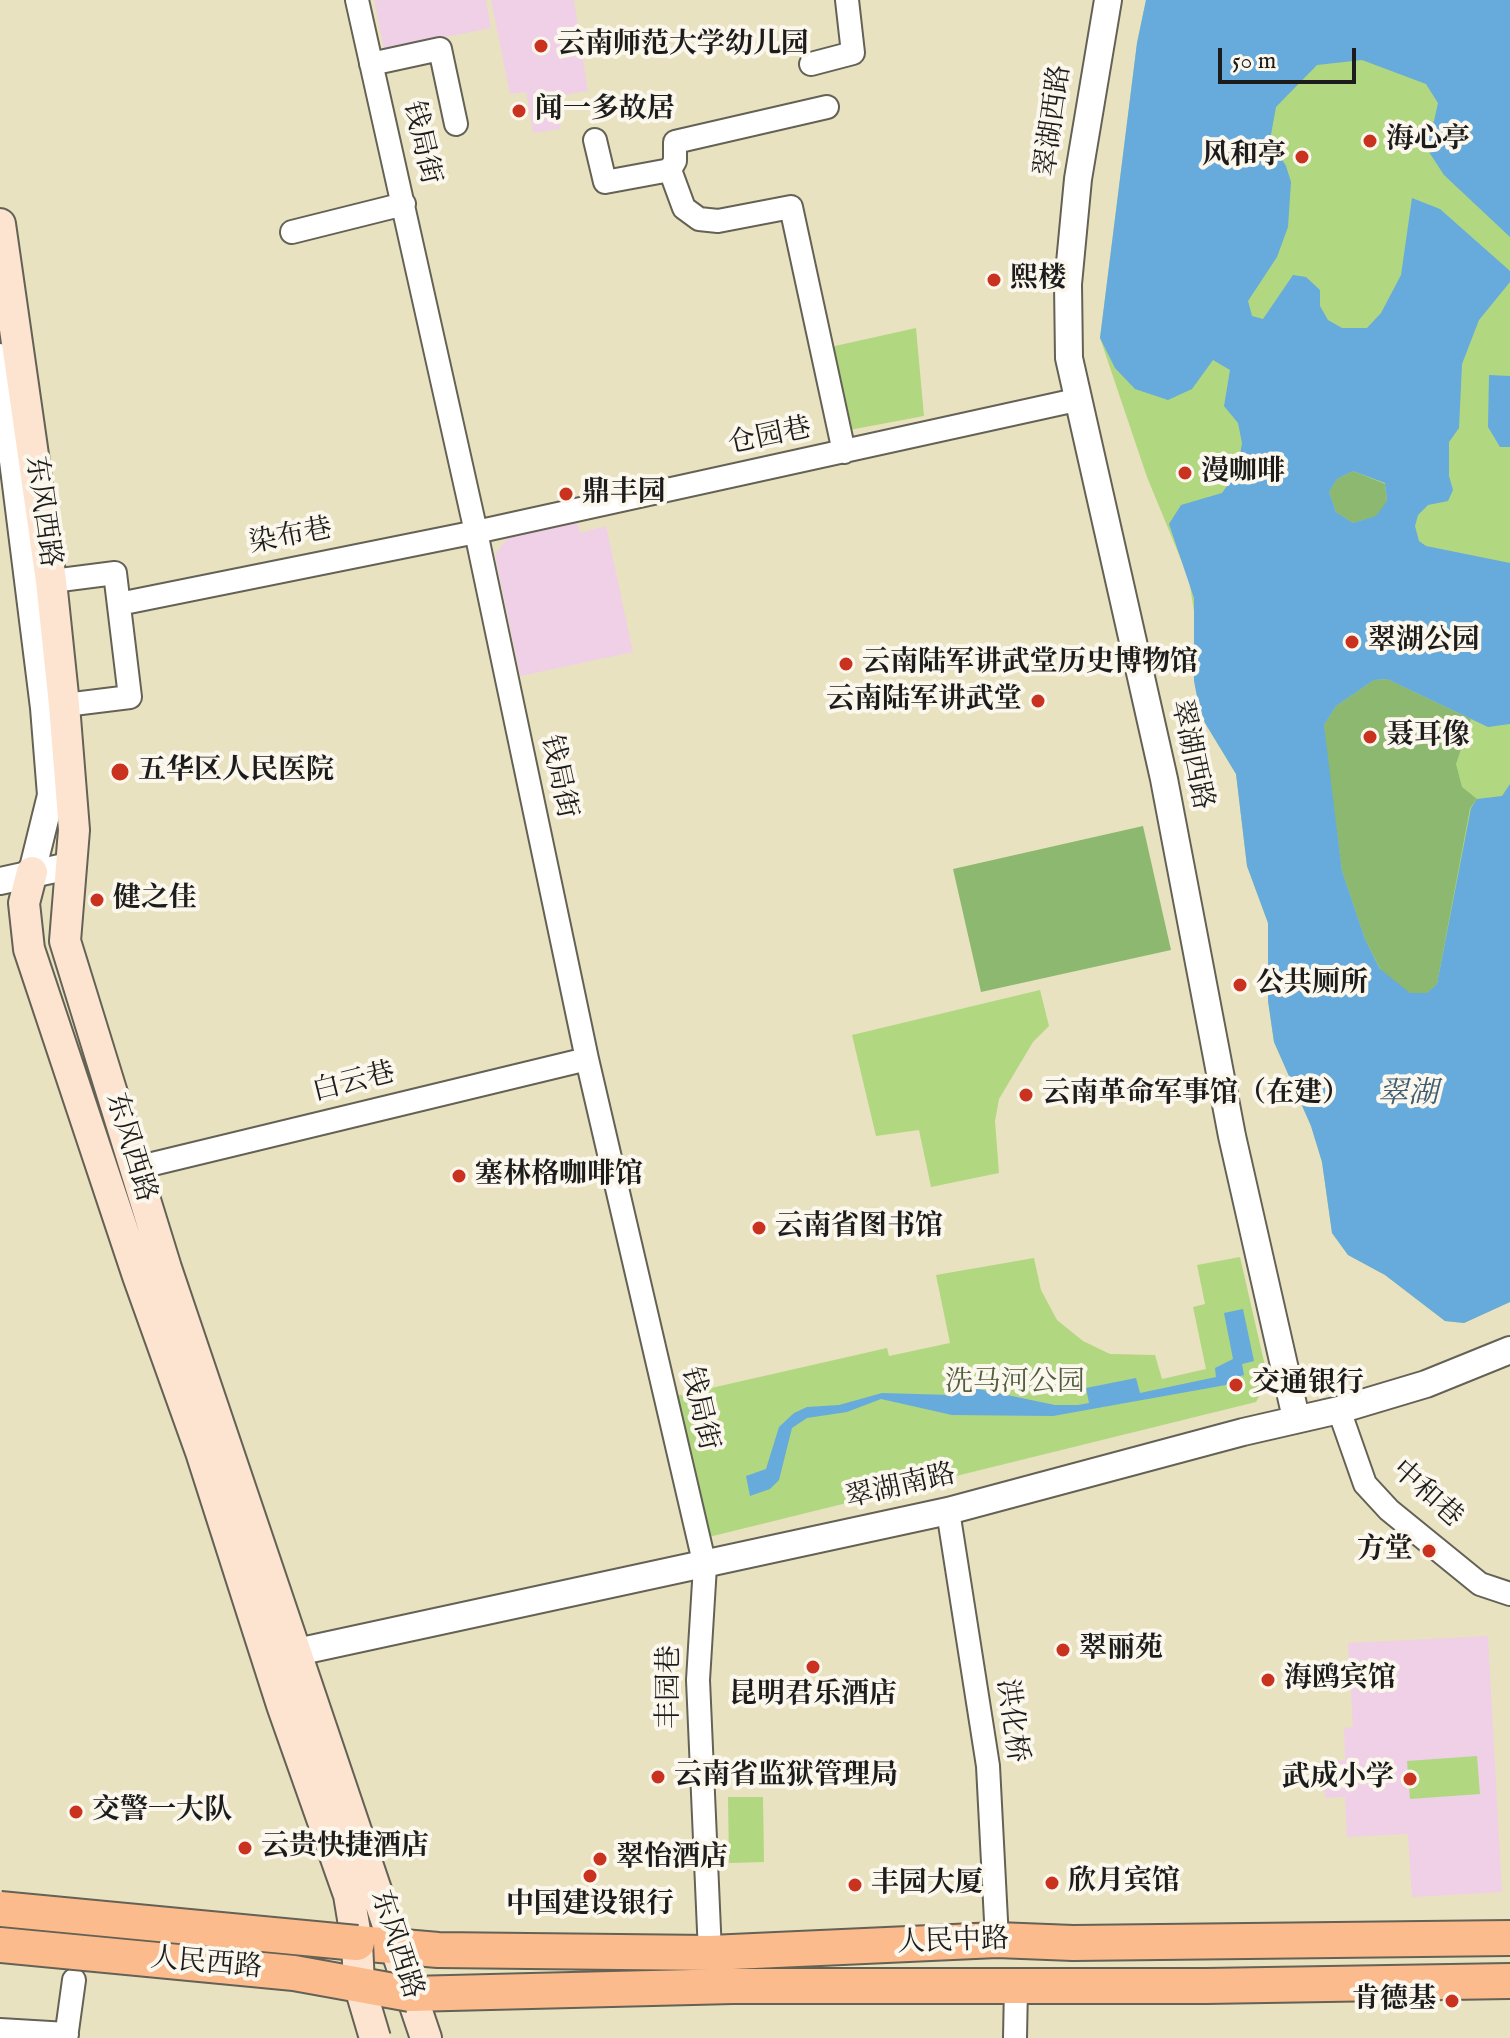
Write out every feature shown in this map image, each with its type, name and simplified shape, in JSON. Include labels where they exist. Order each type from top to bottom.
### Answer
[{"type":"main road","name":"东风西路","points":[[0,224],[54,706],[74,830],[65,941],[136,1168],[426,2038]]},
{"type":"main road","name":"东风西路","points":[[32,872],[24,903],[29,949],[138,1276],[201,1452],[282,1705],[349,1895],[357,1943],[359,1984],[375,2038]]},
{"type":"main road","name":"人民西路","points":[[0,1909],[397,1948]]},
{"type":"main road","name":"人民中路","points":[[397,1948],[704,1952],[997,1940],[1073,1943],[1510,1938]]},
{"type":"main road","name":"人民西路","points":[[0,1945],[294,1973],[410,1994]]},
{"type":"main road","name":"人民中路","points":[[410,1994],[733,1986],[1510,1981]]},
{"type":"street","name":"钱局街","points":[[357,0],[476,532],[587,1059],[705,1566]]},
{"type":"street","points":[[811,64],[853,53],[847,0]]},
{"type":"street","name":"翠湖西路","points":[[1108,0],[1096,55],[1068,284],[1069,358],[1076,400],[1164,779],[1232,1136],[1296,1418]]},
{"type":"street","points":[[371,64],[440,49],[456,124]]},
{"type":"street","points":[[827,107],[675,142],[675,161],[670,170],[684,208],[699,219],[718,221],[791,207],[844,452]]},
{"type":"street","points":[[595,140],[605,182],[670,170]]},
{"type":"street","points":[[292,232],[404,204]]},
{"type":"street","name":"东风西路","points":[[0,357],[40,583]]},
{"type":"street","name":"仓园巷","points":[[476,532],[1076,400]]},
{"type":"street","name":"染布巷","points":[[119,604],[476,532]]},
{"type":"street","points":[[40,583],[115,573],[130,697],[54,706]]},
{"type":"street","name":"东风西路","points":[[32,872],[51,795],[54,706]]},
{"type":"street","points":[[0,881],[69,866]]},
{"type":"street","name":"白云巷","points":[[136,1168],[587,1059]]},
{"type":"street","name":"翠湖南路","points":[[297,1652],[948,1511],[1296,1418],[1339,1410],[1426,1384],[1510,1350]]},
{"type":"street","name":"中和巷","points":[[1339,1410],[1365,1484],[1389,1510],[1480,1584],[1510,1594]]},
{"type":"street","name":"洪化桥","points":[[948,1511],[988,1766],[997,1940]]},
{"type":"street","name":"丰园巷","points":[[704,1952],[698,1680],[705,1566]]},
{"type":"street","points":[[0,2030],[66,2036],[74,1980]]},
{"type":"street","points":[[1015,2038],[1016,1986]]},
{"type":"shaded area","points":[[374,0],[486,0],[491,28],[384,49]]},
{"type":"shaded area","name":"云南师范大学幼儿园","points":[[491,0],[574,0],[588,91],[557,96],[560,129],[533,133],[526,92],[510,94]]},
{"type":"shaded area","points":[[577,522],[580,533],[606,526],[633,652],[520,676],[495,555],[511,533]]},
{"type":"shaded area","name":"武成小学","points":[[1488,1636],[1502,1892],[1412,1897],[1408,1834],[1347,1837],[1345,1797],[1325,1798],[1323,1762],[1345,1760],[1344,1728],[1353,1727],[1348,1643]]},
{"type":"green space","name":"翠湖","points":[[1146,0],[1510,0],[1510,1302],[1464,1323],[1445,1321],[1385,1275],[1348,1255],[1332,1233],[1322,1162],[1311,1126],[1274,1042],[1268,1001],[1268,923],[1247,866],[1236,774],[1205,723],[1198,702],[1193,667],[1195,618],[1189,579],[1147,477],[1100,338],[1137,43]]},
{"type":"green space","points":[[916,328],[924,416],[844,431],[826,348]]},
{"type":"green space","points":[[1353,471],[1385,484],[1387,502],[1377,516],[1353,523],[1336,512],[1329,492],[1337,479]]},
{"type":"green space","points":[[1387,679],[1471,719],[1456,764],[1462,787],[1477,799],[1470,808],[1437,984],[1427,993],[1410,993],[1384,976],[1365,939],[1342,871],[1325,741],[1324,725],[1336,706],[1374,680]]},
{"type":"green space","points":[[1143,826],[1171,950],[981,992],[953,869]]},
{"type":"green space","points":[[1040,990],[1049,1026],[1033,1042],[999,1099],[995,1121],[999,1173],[931,1187],[919,1130],[876,1136],[852,1035]]},
{"type":"green space","name":"洗马河公园","points":[[1240,1257],[1268,1379],[1256,1402],[709,1537],[676,1396],[887,1348],[889,1356],[950,1343],[936,1275],[1034,1258],[1041,1290],[1057,1320],[1083,1341],[1110,1354],[1155,1355],[1162,1379],[1206,1369],[1193,1307],[1205,1304],[1197,1265]]},
{"type":"green space","points":[[1477,1756],[1480,1794],[1410,1799],[1407,1761]]},
{"type":"green space","points":[[728,1797],[763,1797],[764,1862],[729,1863]]},
{"type":"water","name":"翠湖","points":[[1146,0],[1510,0],[1510,237],[1444,175],[1429,152],[1425,134],[1434,121],[1438,103],[1426,84],[1362,60],[1317,65],[1276,107],[1270,140],[1286,166],[1291,182],[1288,227],[1277,257],[1248,301],[1252,316],[1263,319],[1293,275],[1306,277],[1320,290],[1320,306],[1328,320],[1342,328],[1367,328],[1381,313],[1401,275],[1412,198],[1440,209],[1510,271],[1510,282],[1479,320],[1462,364],[1459,428],[1449,442],[1449,476],[1453,490],[1448,501],[1428,505],[1418,515],[1415,526],[1419,541],[1426,546],[1510,563],[1510,724],[1488,727],[1387,679],[1374,680],[1336,706],[1324,725],[1342,871],[1365,939],[1380,969],[1410,993],[1427,993],[1437,984],[1471,808],[1477,799],[1502,796],[1510,784],[1510,1302],[1464,1323],[1445,1321],[1385,1275],[1348,1255],[1332,1233],[1322,1162],[1311,1126],[1274,1042],[1268,1001],[1268,923],[1247,866],[1236,774],[1205,723],[1198,702],[1194,681],[1194,598],[1169,524],[1181,505],[1222,493],[1237,472],[1242,443],[1238,423],[1224,406],[1230,370],[1213,360],[1192,389],[1168,400],[1135,389],[1115,368],[1100,338],[1137,43]],"holes":[[[1353,471],[1385,483],[1387,501],[1376,516],[1353,523],[1336,512],[1329,492],[1337,479]]]},
{"type":"water","points":[[1489,375],[1510,376],[1510,447],[1500,447],[1488,427]]},
{"type":"water","points":[[1243,1309],[1254,1361],[1242,1364],[1244,1375],[1236,1377],[1237,1383],[1053,1416],[952,1415],[881,1399],[847,1412],[807,1418],[792,1428],[779,1480],[770,1489],[750,1496],[746,1476],[766,1469],[779,1427],[794,1413],[807,1407],[839,1405],[882,1393],[951,1395],[959,1385],[1055,1405],[1078,1405],[1089,1403],[1086,1388],[1136,1378],[1140,1393],[1216,1377],[1215,1368],[1233,1359],[1224,1313]]},
{"type":"place","name":"云南师范大学幼儿园","points":[[541,46]]},
{"type":"place","name":"闻一多故居","points":[[519,111]]},
{"type":"place","name":"海心亭","points":[[1370,141]]},
{"type":"place","name":"风和亭","points":[[1302,157]]},
{"type":"place","name":"熙楼","points":[[994,280]]},
{"type":"place","name":"漫咖啡","points":[[1185,473]]},
{"type":"place","name":"鼎丰园","points":[[566,494]]},
{"type":"place","name":"翠湖公园","points":[[1352,642]]},
{"type":"place","name":"云南陆军讲武堂历史博物馆","points":[[846,664]]},
{"type":"place","name":"云南陆军讲武堂","points":[[1038,701]]},
{"type":"place","name":"聂耳像","points":[[1370,737]]},
{"type":"place","name":"五华区人民医院","points":[[120,772]]},
{"type":"place","name":"健之佳","points":[[97,900]]},
{"type":"place","name":"公共厕所","points":[[1240,985]]},
{"type":"place","name":"云南革命军事馆（在建）","points":[[1026,1095]]},
{"type":"place","name":"塞林格咖啡馆","points":[[459,1176]]},
{"type":"place","name":"云南省图书馆","points":[[759,1228]]},
{"type":"place","name":"交通银行","points":[[1236,1385]]},
{"type":"place","name":"方堂","points":[[1429,1551]]},
{"type":"place","name":"翠丽苑","points":[[1063,1650]]},
{"type":"place","name":"昆明君乐酒店","points":[[813,1667]]},
{"type":"place","name":"海鸥宾馆","points":[[1268,1680]]},
{"type":"place","name":"云南省监狱管理局","points":[[658,1777]]},
{"type":"place","name":"武成小学","points":[[1410,1779]]},
{"type":"place","name":"交警一大队","points":[[76,1812]]},
{"type":"place","name":"云贵快捷酒店","points":[[245,1848]]},
{"type":"place","name":"翠怡酒店","points":[[600,1859]]},
{"type":"place","name":"中国建设银行","points":[[590,1876]]},
{"type":"place","name":"欣月宾馆","points":[[1052,1883]]},
{"type":"place","name":"丰园大厦","points":[[855,1885]]},
{"type":"place","name":"肯德基","points":[[1452,2001]]}]
